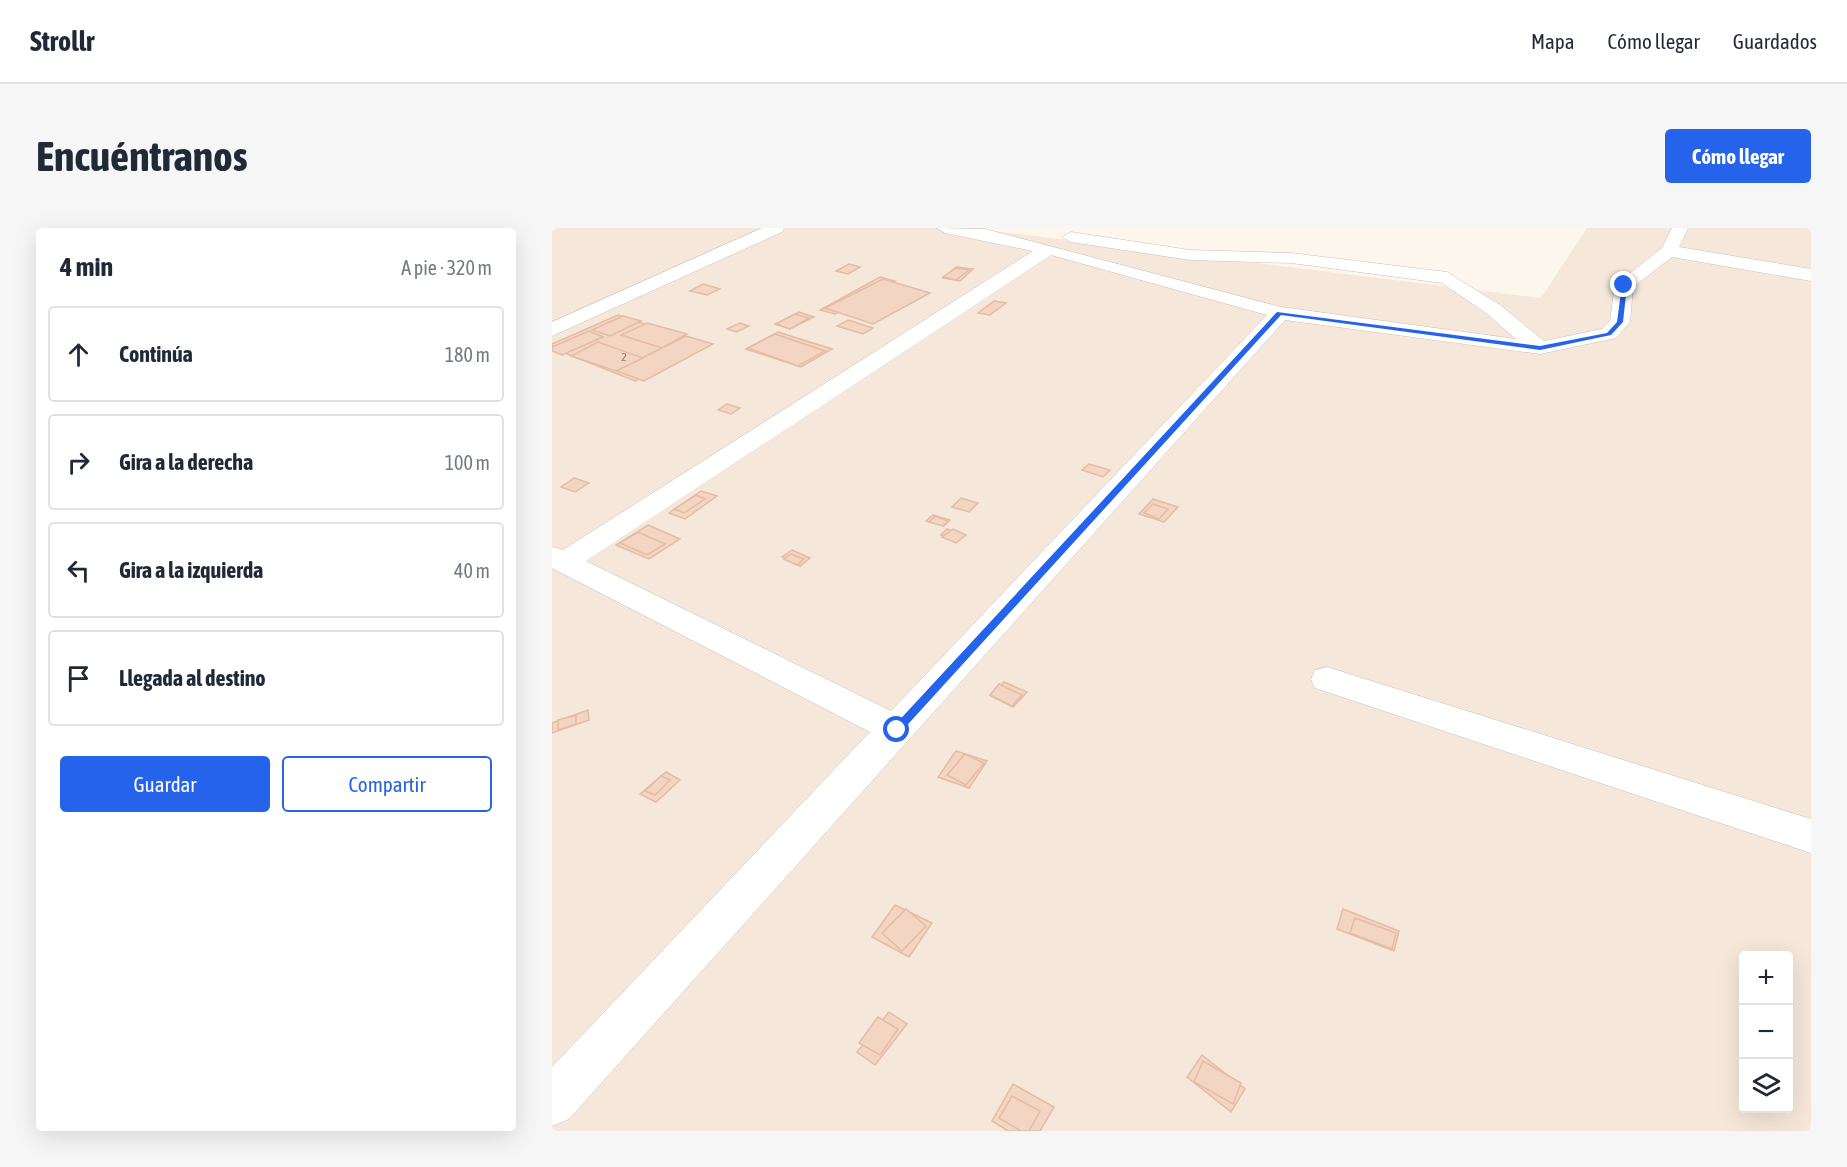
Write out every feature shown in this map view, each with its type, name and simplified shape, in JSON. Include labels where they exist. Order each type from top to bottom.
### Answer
[{"type":"street","points":[[552,330],[776,228]]},
{"type":"street","points":[[952,228],[1048,249],[1280,313],[1540,348],[1609,334],[1620,322],[1624,285],[1669,251],[1680,228]]},
{"type":"street","points":[[985,234],[1022,232],[1190,255],[1291,258],[1448,279],[1493,309],[1540,348]]},
{"type":"street","points":[[558,559],[1048,249]]},
{"type":"street","points":[[1669,251],[1811,275]]},
{"type":"street","points":[[552,1102],[1280,313]]},
{"type":"street","points":[[558,559],[897,730]]},
{"type":"street","points":[[1326,680],[1811,836]]},
{"type":"shaded area","points":[[552,228],[969,228],[1541,298],[1587,228],[1811,228],[1811,1131],[552,1131]]},
{"type":"building","points":[[849,264],[860,267],[848,274],[836,271]]},
{"type":"building","points":[[956,267],[973,269],[960,281],[943,278]]},
{"type":"building","points":[[956,268],[969,270],[956,280],[943,277]]},
{"type":"building","points":[[880,277],[895,281],[835,314],[820,310]]},
{"type":"building","points":[[883,279],[930,293],[873,324],[825,308]]},
{"type":"building","points":[[703,284],[720,289],[707,295],[690,291]]},
{"type":"building","points":[[994,301],[1006,303],[990,315],[978,313]]},
{"type":"building","points":[[799,312],[814,317],[790,329],[775,324]]},
{"type":"building","points":[[795,314],[809,318],[790,329],[776,324]]},
{"type":"building","points":[[618,315],[706,345],[635,381],[552,348],[552,344]]},
{"type":"building","points":[[623,316],[641,321],[610,336],[592,330]]},
{"type":"building","points":[[848,320],[873,328],[863,334],[837,326]]},
{"type":"building","points":[[647,323],[687,334],[662,348],[621,335]]},
{"type":"building","points":[[740,323],[749,326],[736,332],[727,329]]},
{"type":"building","points":[[589,331],[603,337],[562,355],[552,351],[552,347]]},
{"type":"building","points":[[778,332],[832,349],[801,367],[746,349]]},
{"type":"building","points":[[775,334],[825,351],[798,366],[748,348]]},
{"type":"building","points":[[686,336],[713,344],[644,381],[616,371]]},
{"type":"building","points":[[598,342],[643,358],[616,371],[571,356]]},
{"type":"building","points":[[727,404],[740,408],[731,414],[718,410]]},
{"type":"building","points":[[1089,464],[1110,470],[1103,477],[1082,470]]},
{"type":"building","points":[[574,478],[589,483],[575,492],[561,487]]},
{"type":"building","points":[[701,491],[717,496],[685,519],[669,513]]},
{"type":"building","points":[[696,495],[705,499],[684,513],[674,509]]},
{"type":"building","points":[[961,498],[978,503],[969,512],[952,507]]},
{"type":"building","points":[[1153,499],[1178,507],[1164,522],[1139,514]]},
{"type":"building","points":[[1153,504],[1168,509],[1159,519],[1144,513]]},
{"type":"building","points":[[933,515],[950,520],[944,526],[926,521]]},
{"type":"building","points":[[935,516],[948,521],[943,526],[929,522]]},
{"type":"building","points":[[648,525],[680,539],[649,559],[616,545]]},
{"type":"building","points":[[947,529],[959,534],[953,540],[941,535]]},
{"type":"building","points":[[953,529],[966,535],[956,543],[942,537]]},
{"type":"building","points":[[638,532],[665,544],[647,555],[620,543]]},
{"type":"building","points":[[792,550],[810,558],[800,566],[782,557]]},
{"type":"building","points":[[791,554],[804,559],[797,565],[784,559]]},
{"type":"building","points":[[1004,682],[1027,692],[1013,707],[991,696]]},
{"type":"building","points":[[999,684],[1022,695],[1012,706],[990,695]]},
{"type":"building","points":[[588,710],[589,720],[552,733],[552,723]]},
{"type":"building","points":[[576,715],[576,724],[558,730],[558,720]]},
{"type":"building","points":[[956,751],[987,761],[969,788],[938,777]]},
{"type":"building","points":[[965,754],[984,763],[966,785],[947,775]]},
{"type":"building","points":[[666,772],[680,780],[656,802],[640,794]]},
{"type":"building","points":[[661,776],[670,780],[655,795],[645,791]]},
{"type":"building","points":[[895,905],[932,923],[909,957],[872,937]]},
{"type":"building","points":[[906,909],[926,926],[902,951],[882,933]]},
{"type":"building","points":[[1343,909],[1399,931],[1394,951],[1337,929]]},
{"type":"building","points":[[1355,918],[1396,933],[1392,949],[1350,933]]},
{"type":"building","points":[[889,1012],[907,1024],[875,1065],[857,1052]]},
{"type":"building","points":[[878,1017],[898,1029],[880,1055],[859,1043]]},
{"type":"building","points":[[1202,1055],[1245,1089],[1231,1112],[1187,1077]]},
{"type":"building","points":[[1203,1061],[1241,1083],[1233,1104],[1194,1082]]},
{"type":"building","points":[[1013,1084],[1054,1107],[1040,1131],[1008,1131],[992,1121]]},
{"type":"building","points":[[1012,1096],[1040,1111],[1029,1131],[1021,1131],[999,1118]]},
{"type":"route","points":[[897,730],[1280,313],[1540,348],[1609,334],[1620,322],[1624,285]]}]
